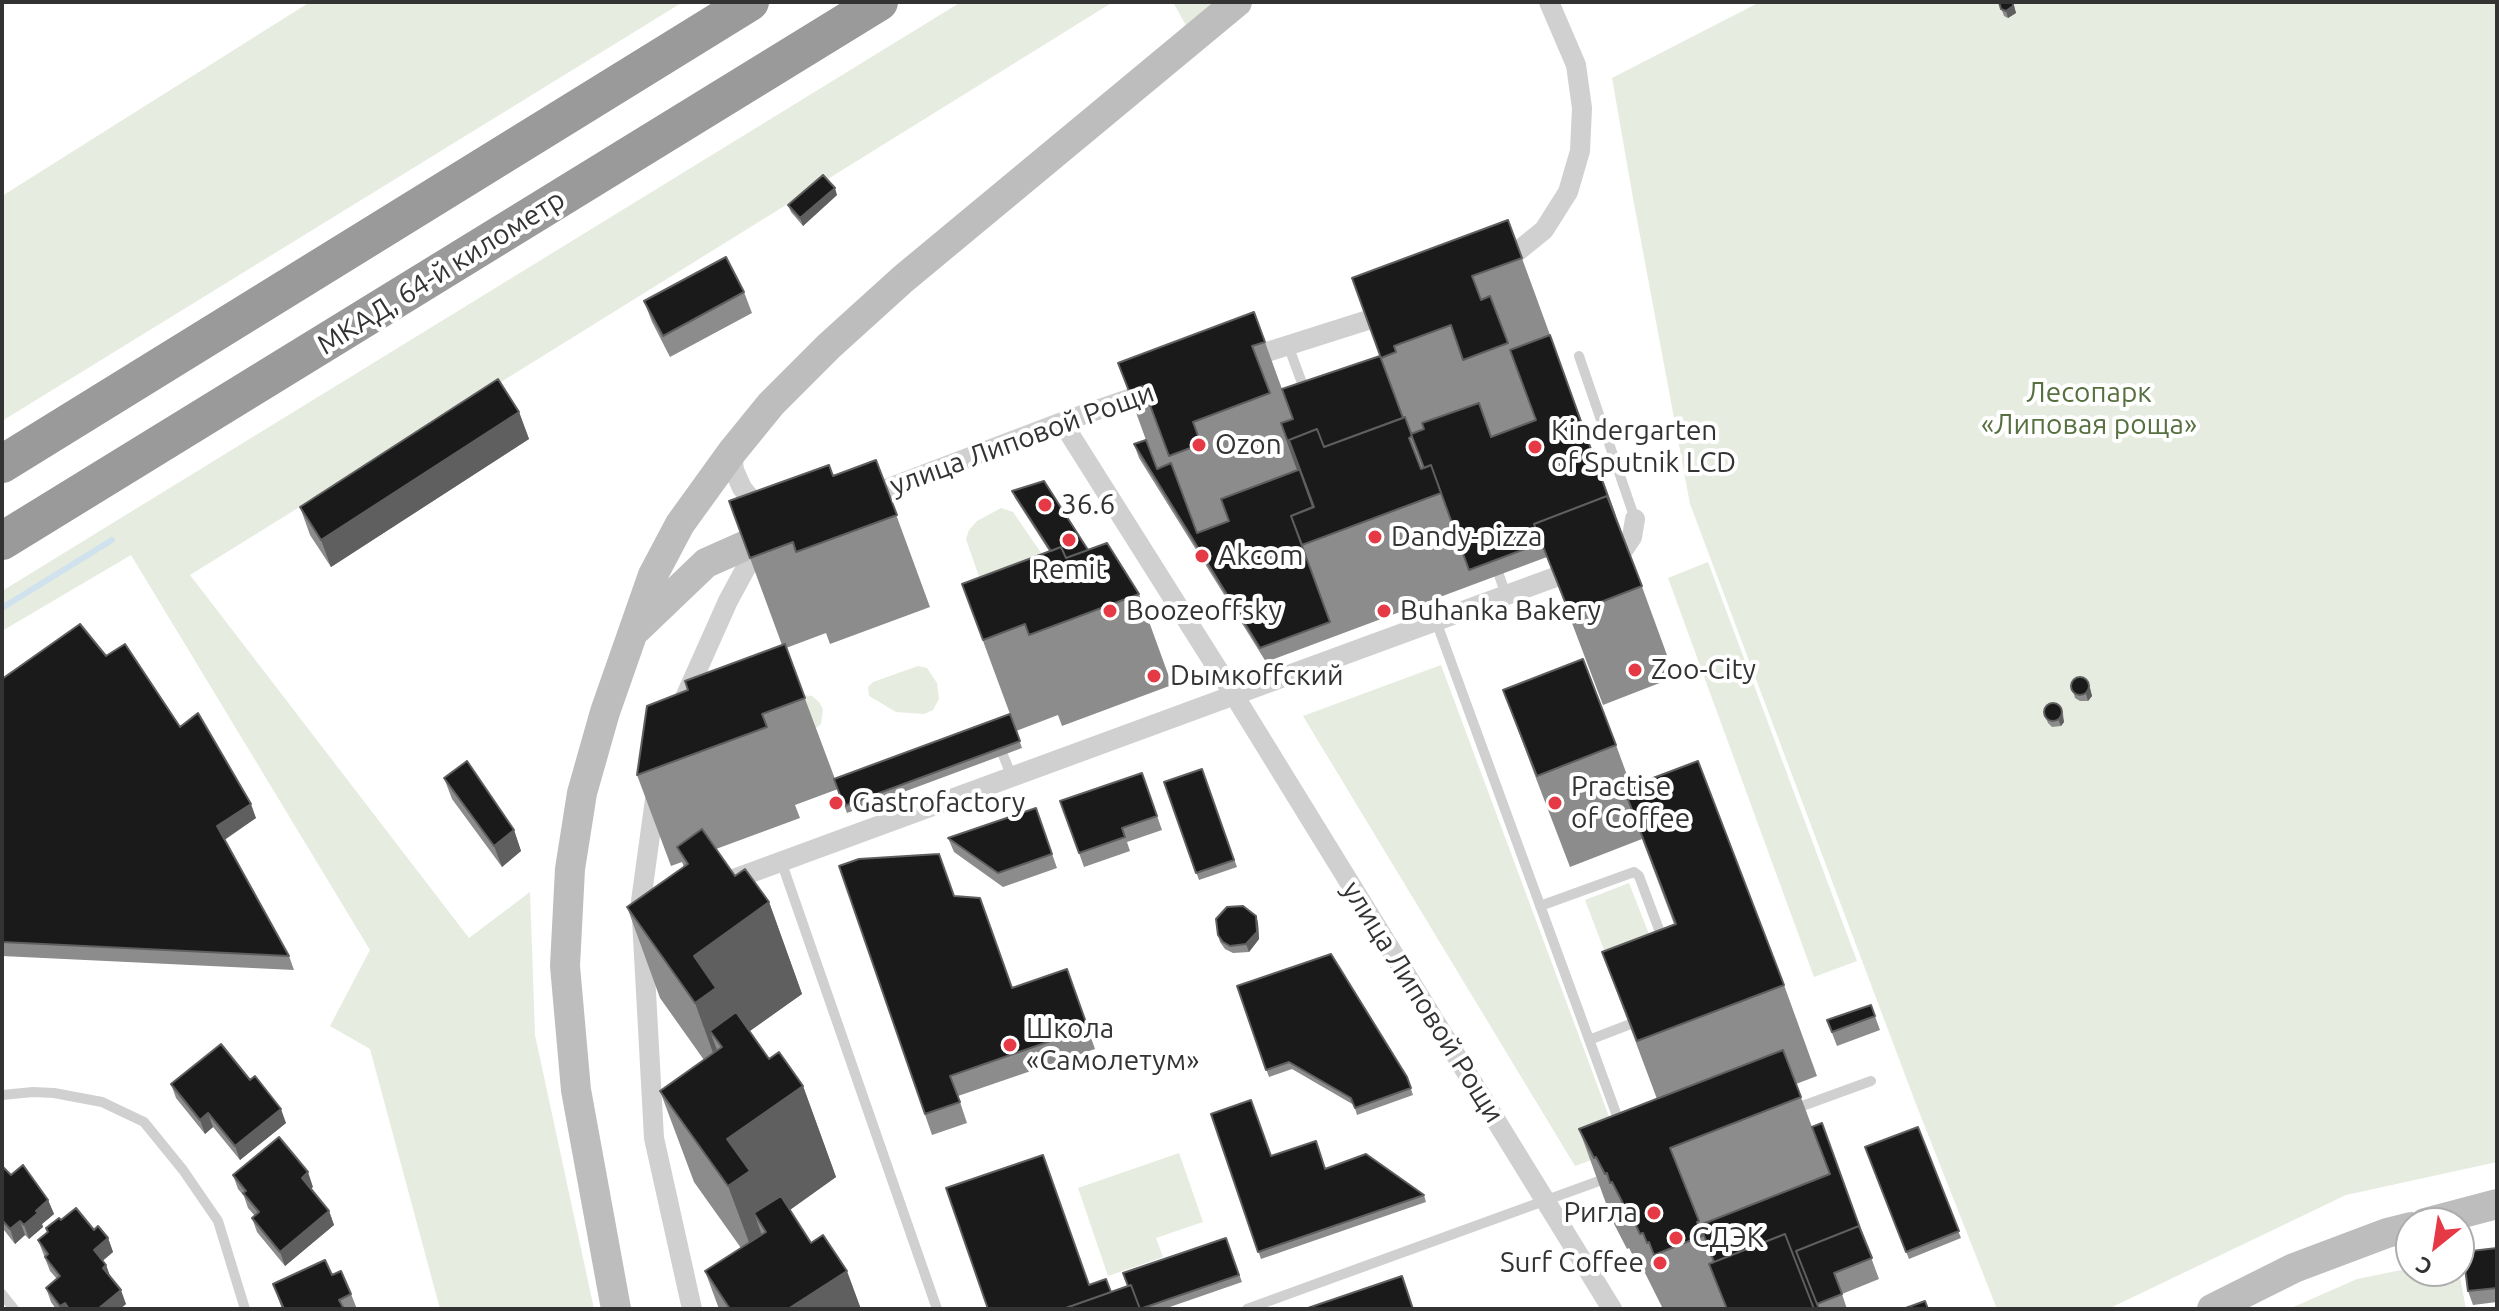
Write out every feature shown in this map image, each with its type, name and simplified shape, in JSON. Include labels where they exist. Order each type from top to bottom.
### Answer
[{"type":"highway","points":[[2,464],[750,2]]},
{"type":"highway","name":"МКАД, 64-й километр","points":[[2,541],[879,2]]},
{"type":"street","points":[[616,1309],[576,1090],[565,966],[570,869],[582,793],[605,712],[653,575],[680,524],[732,452],[771,404],[829,346],[903,279],[1237,2]]},
{"type":"street","points":[[1485,276],[1520,252],[1544,230],[1568,192],[1580,151],[1582,108],[1576,65],[1549,2]]},
{"type":"street","points":[[1227,365],[1409,307]]},
{"type":"street","name":"улица Липовой Рощи","points":[[847,503],[1167,386]]},
{"type":"street","name":"улица Липовой Рощи","points":[[1062,422],[1612,1309]]},
{"type":"street","points":[[732,452],[734,470],[742,488],[772,529]]},
{"type":"street","points":[[706,889],[1506,595],[1616,561],[1632,537],[1635,519]]},
{"type":"street","points":[[635,630],[706,563],[772,529]]},
{"type":"street","points":[[675,726],[702,657],[772,529]]},
{"type":"street","points":[[659,779],[642,890],[654,1138],[692,1309]]},
{"type":"street","points":[[642,890],[667,893]]},
{"type":"street","points":[[2475,1210],[2497,1204]]},
{"type":"street","points":[[2212,1309],[2294,1268],[2395,1231]]},
{"type":"lane","points":[[1288,345],[1312,410]]},
{"type":"lane","points":[[1579,356],[1635,519]]},
{"type":"lane","points":[[1499,575],[1506,595]]},
{"type":"lane","points":[[1436,621],[1624,1135]]},
{"type":"lane","points":[[1003,755],[1012,777]]},
{"type":"lane","points":[[781,861],[937,1309]]},
{"type":"lane","points":[[1540,906],[1634,872],[1639,876],[1667,949]]},
{"type":"lane","points":[[1589,1040],[1655,1014]]},
{"type":"lane","points":[[1787,1112],[1871,1081]]},
{"type":"lane","points":[[2,1095],[54,1093],[102,1102],[144,1122],[183,1170],[218,1221],[245,1309]]},
{"type":"lane","points":[[1247,1309],[1622,1172]]},
{"type":"lane","points":[[2,1294],[14,1309]]},
{"type":"green space","points":[[310,2],[683,2],[2,421],[2,196]]},
{"type":"green space","points":[[961,2],[1113,2],[190,575],[469,938],[530,892],[535,1035],[594,1309],[440,1309],[370,1049],[330,1026],[370,950],[131,555],[2,631],[2,591]]},
{"type":"green space","points":[[1173,2],[1217,2],[1188,29]]},
{"type":"green space","name":"Лесопарк «Липовая роща»","points":[[1760,2],[2497,2],[2497,1162],[2346,1195],[2108,1309],[1997,1309],[1916,1104],[1690,504],[1633,198],[1612,78]]},
{"type":"green space","points":[[1001,508],[1013,512],[1055,573],[984,591],[966,539],[977,521]]},
{"type":"green space","points":[[1708,562],[1857,961],[1814,977],[1668,578]]},
{"type":"green space","points":[[1441,665],[1621,1149],[1575,1166],[1303,716]]},
{"type":"green space","points":[[918,666],[927,668],[937,683],[939,699],[933,710],[924,714],[896,712],[869,696],[868,687],[873,682]]},
{"type":"green space","points":[[802,695],[812,696],[823,709],[821,724],[815,729]]},
{"type":"green space","points":[[1629,883],[1672,993],[1627,1010],[1585,900]]},
{"type":"green space","points":[[1179,1153],[1203,1222],[1156,1238],[1163,1257],[1108,1276],[1078,1188]]},
{"type":"green space","points":[[2395,1271],[2395,1287],[2462,1287],[2466,1309],[2289,1309],[2357,1279]]},
{"type":"building","points":[[1999,2],[2013,2],[2013,6],[2006,11],[2001,9]]},
{"type":"building","points":[[823,175],[835,188],[800,218],[788,205]]},
{"type":"building","points":[[1508,220],[1522,258],[1472,276],[1481,300],[1490,296],[1508,343],[1463,360],[1451,325],[1394,346],[1396,352],[1381,358],[1352,278]]},
{"type":"building","points":[[726,257],[744,292],[663,336],[644,301]]},
{"type":"building","points":[[1254,312],[1265,342],[1252,346],[1270,393],[1193,422],[1201,444],[1169,456],[1143,386],[1129,391],[1118,363]]},
{"type":"building","points":[[1550,335],[1615,516],[1607,496],[1534,524],[1541,543],[1469,570],[1431,465],[1424,468],[1411,434],[1424,429],[1422,423],[1479,403],[1491,437],[1536,420],[1510,350]]},
{"type":"building","points":[[1380,356],[1403,418],[1324,447],[1317,429],[1289,440],[1313,507],[1291,516],[1330,622],[1260,648],[1134,444],[1146,440],[1157,469],[1171,463],[1197,533],[1229,521],[1221,499],[1298,470],[1281,423],[1293,419],[1282,389]]},
{"type":"building","points":[[498,379],[519,412],[321,540],[300,507]]},
{"type":"building","points":[[1405,417],[1421,469],[1431,465],[1441,493],[1302,545],[1291,516],[1314,507],[1289,440],[1317,429],[1324,447]]},
{"type":"building","points":[[876,460],[897,515],[796,552],[793,542],[750,558],[729,501],[829,465],[833,476]]},
{"type":"building","points":[[1044,481],[1088,550],[1066,558],[1061,547],[1051,551],[1012,491]]},
{"type":"building","points":[[1607,496],[1642,586],[1570,614],[1534,524]]},
{"type":"building","points":[[1107,543],[1139,594],[1029,635],[1025,624],[983,640],[962,584],[1061,547],[1066,558]]},
{"type":"building","points":[[80,624],[106,656],[125,644],[180,727],[198,713],[251,804],[217,826],[289,956],[2,942],[2,679]]},
{"type":"building","points":[[785,644],[805,698],[762,714],[767,727],[637,775],[647,706],[688,690],[685,681]]},
{"type":"building","points":[[1583,659],[1616,745],[1537,776],[1503,690]]},
{"type":"building","points":[[2080,677],[2089,686],[2080,695],[2071,686]]},
{"type":"building","points":[[2053,703],[2062,712],[2053,721],[2044,712]]},
{"type":"building","points":[[1010,714],[1020,741],[844,806],[834,779]]},
{"type":"building","points":[[467,761],[514,830],[494,846],[444,778]]},
{"type":"building","points":[[1698,761],[1784,985],[1637,1041],[1602,952],[1676,924],[1624,789]]},
{"type":"building","points":[[1202,769],[1234,860],[1196,873],[1164,782]]},
{"type":"building","points":[[1142,773],[1157,816],[1122,828],[1125,837],[1079,853],[1060,801]]},
{"type":"building","points":[[1036,808],[1052,854],[998,873],[948,838]]},
{"type":"building","points":[[702,829],[735,876],[745,869],[769,902],[694,956],[716,988],[695,1003],[627,907],[688,864],[677,847]]},
{"type":"building","points":[[939,854],[954,896],[980,898],[1012,988],[1067,969],[1088,1028],[950,1076],[960,1102],[925,1114],[839,866],[859,859]]},
{"type":"building","points":[[1243,906],[1256,916],[1257,932],[1246,944],[1230,946],[1218,935],[1216,919],[1227,907]]},
{"type":"building","points":[[1331,954],[1411,1088],[1355,1108],[1351,1098],[1289,1062],[1266,1070],[1237,986]]},
{"type":"building","points":[[1871,1005],[1875,1016],[1832,1032],[1827,1020]]},
{"type":"building","points":[[736,1012],[769,1059],[779,1052],[803,1086],[727,1139],[750,1171],[728,1186],[660,1091],[722,1047],[710,1031]]},
{"type":"building","points":[[221,1044],[250,1080],[255,1076],[281,1109],[235,1146],[208,1113],[200,1120],[171,1084]]},
{"type":"building","points":[[1783,1050],[1801,1097],[1670,1148],[1702,1236],[1654,1255],[1579,1129]]},
{"type":"building","points":[[1251,1100],[1271,1156],[1316,1141],[1325,1169],[1366,1154],[1424,1195],[1258,1252],[1211,1114]]},
{"type":"building","points":[[1822,1123],[1860,1228],[1796,1251],[1819,1309],[1814,1309],[1785,1234],[1714,1262],[1700,1225],[1830,1174],[1812,1127]]},
{"type":"building","points":[[1918,1127],[1959,1231],[1906,1252],[1865,1147]]},
{"type":"building","points":[[279,1137],[308,1172],[302,1178],[329,1211],[280,1252],[252,1218],[259,1212],[233,1175]]},
{"type":"building","points":[[1043,1155],[1089,1285],[1106,1279],[1111,1292],[1063,1309],[988,1309],[946,1188]]},
{"type":"building","points":[[23,1165],[48,1200],[24,1225],[20,1221],[10,1229],[2,1220],[2,1166],[11,1175]]},
{"type":"building","points":[[781,1196],[811,1243],[823,1235],[847,1271],[788,1309],[730,1309],[705,1271],[766,1232],[754,1213]]},
{"type":"building","points":[[76,1208],[94,1230],[98,1226],[108,1238],[94,1250],[106,1265],[103,1268],[121,1290],[98,1309],[69,1309],[65,1303],[60,1306],[46,1288],[60,1276],[45,1257],[48,1254],[38,1240],[48,1232],[46,1228]]},
{"type":"building","points":[[1859,1226],[1872,1258],[1834,1273],[1842,1294],[1817,1304],[1796,1251]]},
{"type":"building","points":[[1785,1234],[1814,1309],[1727,1309],[1709,1264]]},
{"type":"building","points":[[1226,1238],[1239,1275],[1140,1309],[1123,1273]]},
{"type":"building","points":[[2497,1248],[2497,1288],[2468,1291],[2467,1287],[2475,1287],[2475,1251]]},
{"type":"building","points":[[325,1260],[332,1275],[341,1271],[351,1294],[339,1300],[344,1309],[284,1309],[273,1284]]},
{"type":"building","points":[[1402,1276],[1413,1309],[1305,1309]]},
{"type":"building","points":[[1131,1285],[1140,1309],[1063,1309]]},
{"type":"building","points":[[1925,1301],[1928,1309],[1903,1309]]},
{"type":"waterway","points":[[2,608],[112,540]]},
{"type":"place","name":"Ozon","points":[[1199,445]]},
{"type":"place","name":"Kindergarten of Sputnik LCD","points":[[1535,447]]},
{"type":"place","name":"36.6","points":[[1045,505]]},
{"type":"place","name":"Dandy-pizza","points":[[1375,537]]},
{"type":"place","name":"Remit","points":[[1069,540]]},
{"type":"place","name":"Akcom","points":[[1202,556]]},
{"type":"place","name":"Boozeoffsky","points":[[1110,611]]},
{"type":"place","name":"Buhanka Bakery","points":[[1384,611]]},
{"type":"place","name":"Zoo-City","points":[[1635,670]]},
{"type":"place","name":"Dымкoffский","points":[[1154,676]]},
{"type":"place","name":"Gastrofactory","points":[[836,803]]},
{"type":"place","name":"Practise of Coffee","points":[[1555,803]]},
{"type":"place","name":"Школа «Самолетум»","points":[[1010,1045]]},
{"type":"place","name":"Ригла","points":[[1654,1213]]},
{"type":"place","name":"СДЭК","points":[[1676,1238]]},
{"type":"place","name":"Surf Coffee","points":[[1660,1263]]}]
